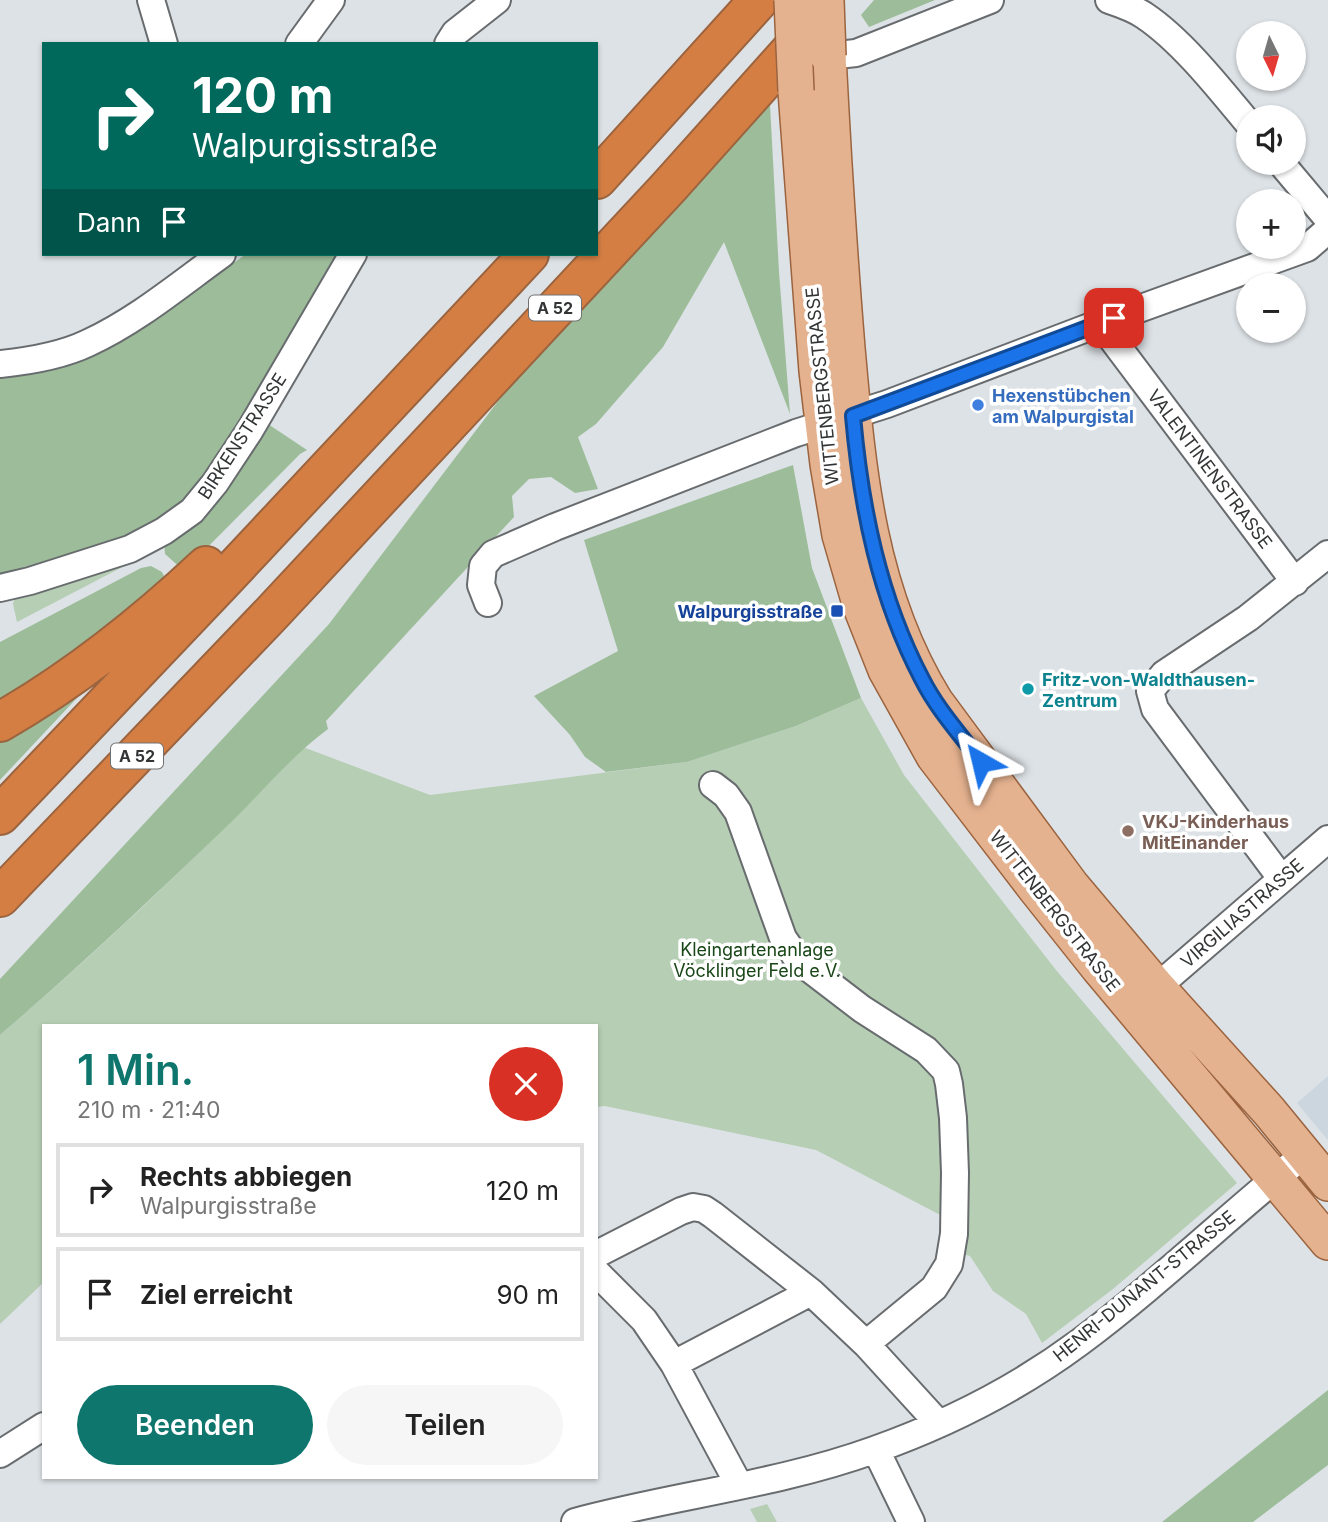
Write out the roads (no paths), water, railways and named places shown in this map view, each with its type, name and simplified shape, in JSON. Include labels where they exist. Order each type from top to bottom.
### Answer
[{"type":"highway","points":[[598,178],[759,0]]},
{"type":"highway","name":"A 52","points":[[0,897],[263,623],[668,188],[836,0]]},
{"type":"highway","points":[[0,815],[527,256]]},
{"type":"highway","points":[[0,722],[49,692],[117,643],[192,579],[268,506],[337,460]]},
{"type":"main road","name":"WITTENBERGSTRASSE","points":[[792,0],[796,91],[838,420],[858,469],[875,558],[895,620],[922,680],[1071,885],[1328,1182]]},
{"type":"main road","name":"WITTENBERGSTRASSE","points":[[826,0],[838,246],[840,535],[861,607],[886,670],[934,756],[1098,967],[1328,1242]]},
{"type":"street","points":[[151,0],[163,42]]},
{"type":"street","points":[[300,42],[331,0]]},
{"type":"street","points":[[448,42],[455,33],[497,0]]},
{"type":"street","points":[[828,56],[856,53],[990,0]]},
{"type":"street","points":[[1109,0],[1144,15],[1173,40],[1236,109]]},
{"type":"street","points":[[1291,175],[1328,219]]},
{"type":"street","points":[[488,603],[481,585],[482,567],[494,554],[555,527],[777,440],[1307,248],[1328,230]]},
{"type":"street","points":[[0,364],[38,359],[87,344],[131,319],[219,256]]},
{"type":"street","name":"BIRKENSTRASSE","points":[[0,588],[130,549],[164,531],[192,510],[215,483],[250,430],[352,256]]},
{"type":"street","name":"VALENTINENSTRASSE","points":[[1100,323],[1295,582]]},
{"type":"street","points":[[1281,878],[1155,709],[1150,691],[1164,674],[1248,618],[1328,554]]},
{"type":"street","points":[[713,785],[726,795],[738,812],[783,939],[798,960],[862,1009],[926,1050],[946,1071],[953,1118],[955,1173],[954,1234],[949,1264],[934,1289],[866,1344]]},
{"type":"street","name":"VIRGILIASTRASSE","points":[[1157,987],[1328,839]]},
{"type":"street","name":"HENRI-DUNANT-STRASSE","points":[[575,1522],[659,1512],[739,1485],[799,1474],[876,1450],[939,1424],[1010,1388],[1079,1343],[1305,1154]]},
{"type":"street","points":[[598,1253],[681,1211],[693,1207],[704,1209],[811,1292],[866,1344],[939,1424]]},
{"type":"street","points":[[598,1273],[644,1320],[674,1364],[739,1485]]},
{"type":"street","points":[[674,1364],[811,1292]]},
{"type":"street","points":[[0,1454],[42,1427]]},
{"type":"street","points":[[876,1450],[911,1522]]},
{"type":"place","name":"Hexenstübchen am Walpurgistal","points":[[978,405]]},
{"type":"place","name":"Walpurgisstraße","points":[[837,611]]},
{"type":"place","name":"Fritz-von-Waldthausen- Zentrum","points":[[1028,689]]},
{"type":"place","name":"VKJ-Kinderhaus MitEinander","points":[[1128,831]]},
{"type":"park label","name":"Kleingartenanlage Vöcklinger Feld e.V.","points":[[757,960]]}]
